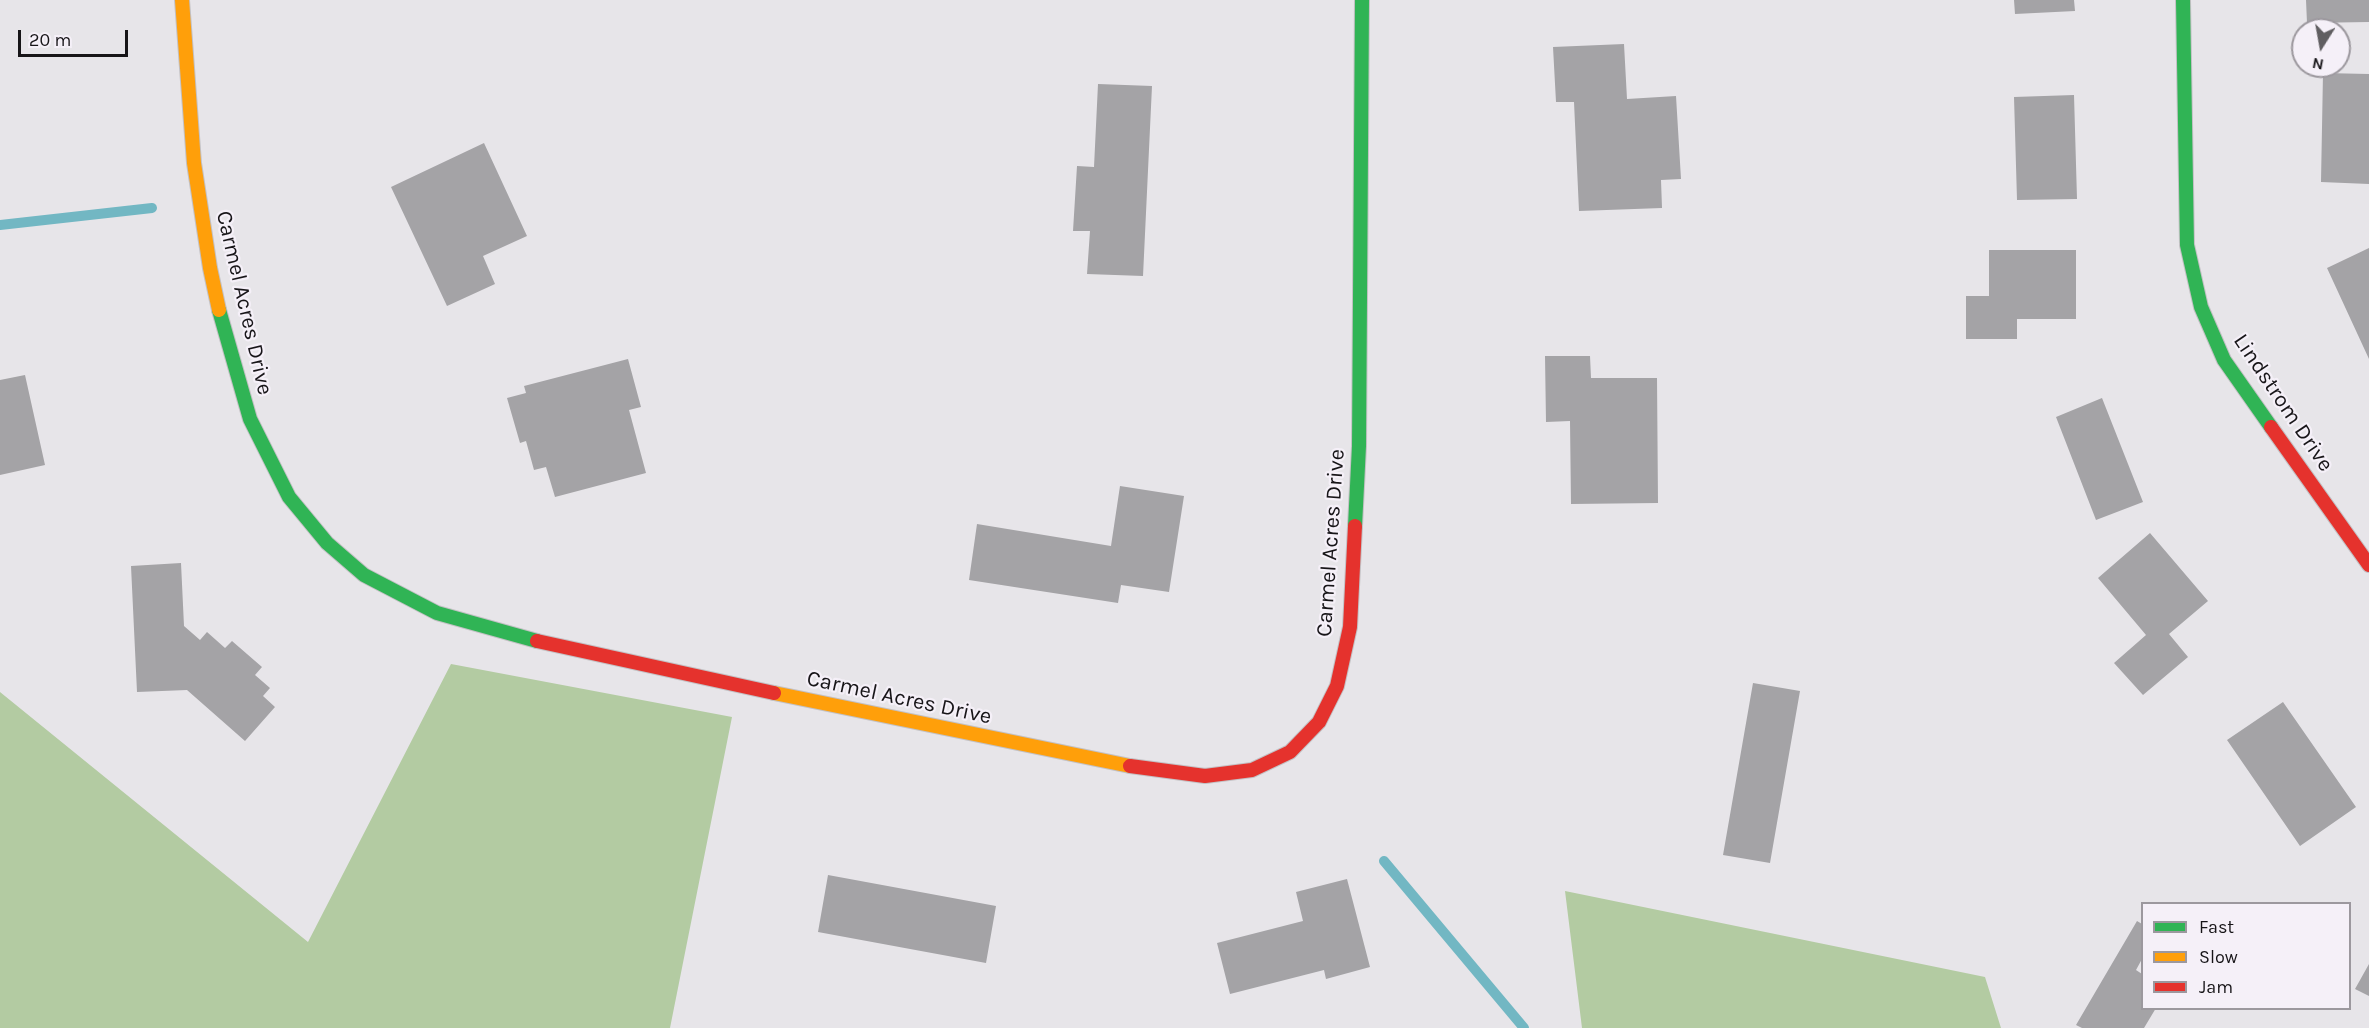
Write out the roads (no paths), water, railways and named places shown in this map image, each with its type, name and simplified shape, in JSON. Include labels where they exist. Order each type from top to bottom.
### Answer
[{"type":"street","name":"Carmel Acres Drive","points":[[182,0],[194,163],[210,268],[228,348],[250,419],[289,497],[306,521],[364,575],[437,613],[561,647],[1038,749],[1169,773],[1205,776],[1252,770],[1290,752],[1319,722],[1329,705],[1337,686],[1350,627],[1359,446],[1362,0]]},
{"type":"street","name":"Lindstrom Drive","points":[[2183,0],[2187,245],[2201,307],[2224,360],[2369,565]]},
{"type":"waterway","points":[[0,225],[152,208]]},
{"type":"waterway","points":[[1384,861],[1524,1028]]}]
